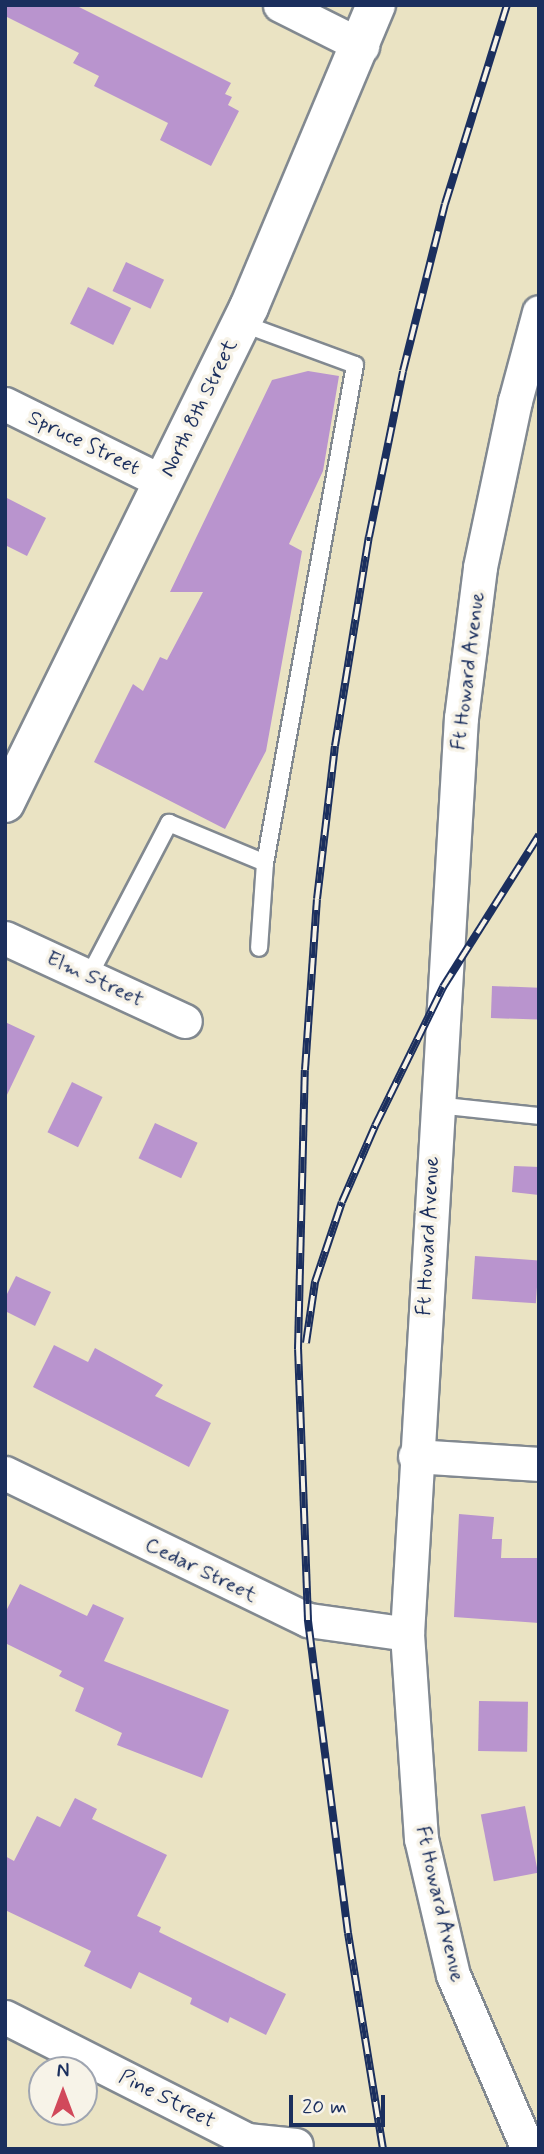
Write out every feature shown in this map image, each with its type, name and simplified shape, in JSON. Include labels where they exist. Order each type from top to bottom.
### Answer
[{"type":"main road","name":"North 8th Street","points":[[5,803],[241,323],[362,46],[376,5]]},
{"type":"street","points":[[280,5],[362,46]]},
{"type":"street","name":"Ft Howard Avenue","points":[[528,2149],[453,1975],[421,1839],[407,1634],[415,1456],[461,718],[478,580],[515,401],[539,312]]},
{"type":"street","name":"Spruce Street","points":[[5,404],[163,482]]},
{"type":"street","name":"Elm Street","points":[[5,937],[185,1021]]},
{"type":"street","points":[[415,1456],[539,1464]]},
{"type":"street","name":"Cedar Street","points":[[5,1473],[308,1620],[407,1634]]},
{"type":"street","name":"Pine Street","points":[[5,2017],[247,2140],[296,2146]]},
{"type":"lane","points":[[241,323],[355,365],[265,863],[259,948]]},
{"type":"lane","points":[[89,976],[169,823],[265,863]]},
{"type":"lane","points":[[436,1105],[539,1116]]},
{"type":"building","points":[[5,5],[75,5],[231,83],[225,94],[232,97],[228,105],[239,111],[211,166],[160,140],[168,123],[94,86],[99,76],[73,63],[79,53],[5,16]]},
{"type":"building","points":[[126,262],[164,280],[151,309],[112,291]]},
{"type":"building","points":[[88,287],[131,308],[113,345],[70,324]]},
{"type":"building","points":[[308,371],[339,376],[323,471],[289,544],[302,551],[266,751],[225,829],[94,762],[133,684],[143,691],[160,657],[167,660],[203,592],[170,592],[272,380]]},
{"type":"building","points":[[5,497],[46,518],[27,556],[5,545]]},
{"type":"building","points":[[492,986],[539,988],[538,1020],[491,1018]]},
{"type":"building","points":[[5,1022],[35,1036],[5,1099]]},
{"type":"building","points":[[72,1082],[103,1097],[78,1147],[47,1132]]},
{"type":"building","points":[[155,1123],[198,1143],[181,1178],[139,1158]]},
{"type":"building","points":[[514,1166],[539,1167],[539,1195],[512,1192]]},
{"type":"building","points":[[475,1256],[539,1260],[536,1303],[472,1299]]},
{"type":"building","points":[[16,1276],[51,1292],[35,1326],[5,1311],[5,1298]]},
{"type":"building","points":[[54,1345],[88,1362],[95,1348],[163,1385],[155,1396],[211,1423],[189,1467],[33,1387]]},
{"type":"building","points":[[459,1514],[494,1517],[492,1539],[502,1539],[501,1558],[539,1558],[539,1623],[454,1617]]},
{"type":"building","points":[[20,1584],[87,1616],[93,1604],[124,1618],[104,1661],[229,1710],[202,1778],[117,1745],[122,1733],[75,1711],[84,1688],[59,1676],[62,1671],[5,1643],[5,1613]]},
{"type":"building","points":[[479,1701],[528,1702],[527,1752],[478,1751]]},
{"type":"building","points":[[75,1798],[97,1809],[92,1819],[167,1855],[137,1916],[161,1927],[159,1932],[286,1994],[266,2035],[230,2017],[228,2023],[190,2004],[192,1998],[139,1972],[131,1989],[84,1966],[91,1951],[5,1910],[5,1856],[14,1861],[37,1816],[60,1827]]},
{"type":"building","points":[[525,1806],[538,1873],[494,1881],[481,1815]]},
{"type":"railway","points":[[383,2149],[348,1933],[308,1620],[298,1349],[305,1070],[317,899],[335,746],[369,537],[403,371],[445,204],[507,5]]},
{"type":"railway","points":[[306,1343],[315,1282],[342,1202],[375,1126],[443,987],[539,835]]}]
